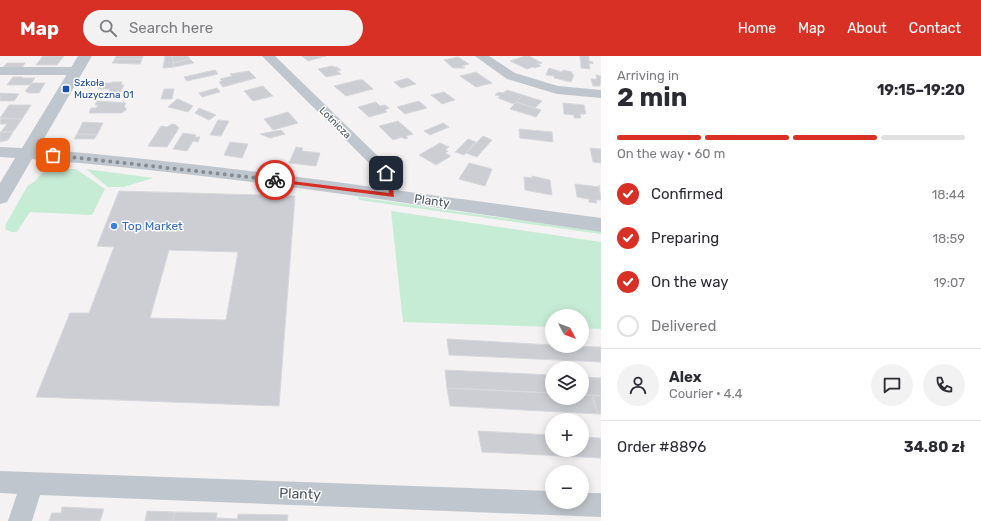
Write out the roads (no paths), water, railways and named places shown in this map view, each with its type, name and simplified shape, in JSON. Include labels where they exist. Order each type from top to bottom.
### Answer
[{"type":"street","points":[[0,198],[86,56]]},
{"type":"street","name":"Lotnicza","points":[[268,56],[383,169],[390,178],[392,195]]},
{"type":"street","points":[[481,56],[511,76],[557,90],[601,94]]},
{"type":"street","points":[[0,71],[76,71]]},
{"type":"street","name":"Planty","points":[[0,152],[100,159],[392,195],[601,225]]},
{"type":"street","name":"Planty","points":[[0,482],[601,505]]},
{"type":"street","points":[[20,521],[32,484]]},
{"type":"place","name":"Szkoła Muzyczna 01","points":[[66,89]]},
{"type":"place","name":"Top Market","points":[[114,226]]}]
